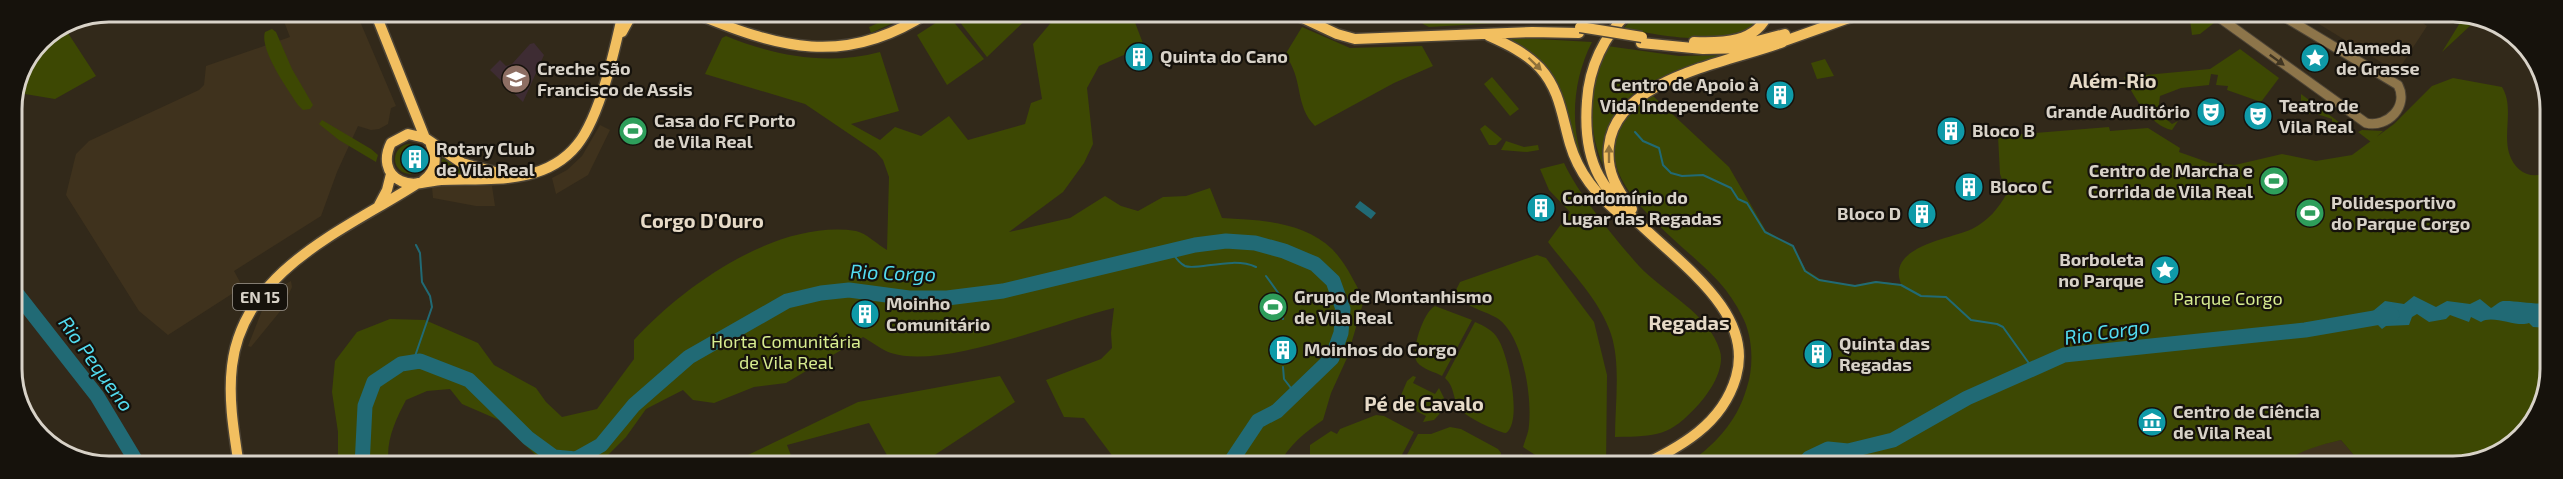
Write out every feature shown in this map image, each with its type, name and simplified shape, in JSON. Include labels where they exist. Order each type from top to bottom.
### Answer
[{"type":"main road","points":[[379,23],[411,107],[435,152],[434,167],[420,182]]},
{"type":"main road","points":[[411,107],[411,119],[404,134],[391,143],[388,150],[387,164],[391,174],[402,182],[498,180],[546,169],[564,158],[578,144],[591,122],[621,23]]},
{"type":"main road","points":[[617,40],[627,23]]},
{"type":"main road","points":[[720,23],[761,39],[811,47],[846,45],[874,39],[911,23]]},
{"type":"main road","points":[[1314,23],[1337,34],[1355,39],[1580,30],[1679,48],[1754,48],[1783,42]]},
{"type":"main road","points":[[1620,23],[1611,33],[1593,67],[1586,105],[1587,135],[1593,163],[1606,187],[1656,241],[1724,307],[1737,335],[1739,359],[1732,388],[1710,422],[1687,442],[1660,456]]},
{"type":"main road","points":[[1642,40],[1702,42],[1735,40],[1759,29],[1762,23]]},
{"type":"main road","points":[[1724,49],[1783,35],[1816,23]]},
{"type":"main road","points":[[1656,241],[1612,179],[1609,144],[1617,121],[1636,100],[1657,86],[1706,66],[1835,23]]},
{"type":"main road","points":[[1485,34],[1525,55],[1541,69],[1559,101],[1573,153],[1591,185],[1612,208],[1656,241]]},
{"type":"main road","points":[[404,134],[428,142],[462,164],[512,177]]},
{"type":"main road","points":[[378,207],[386,195],[391,174]]},
{"type":"main road","name":"EN 15","points":[[238,456],[231,378],[236,346],[250,312],[265,290],[284,271],[378,207],[420,182]]},
{"type":"street","points":[[2227,23],[2366,123],[2384,122],[2395,113],[2401,98],[2398,85],[2295,23]]},
{"type":"shaded area","points":[[285,23],[361,23],[396,106],[391,108],[388,124],[379,129],[371,130],[358,126],[337,172],[321,216],[234,271],[240,282],[238,290],[168,335],[139,311],[66,195],[76,154],[89,141],[199,90],[204,85],[206,66],[290,37]]},
{"type":"shaded area","points":[[2317,23],[2423,23],[2427,26],[2397,72]]},
{"type":"shaded area","name":"Creche São Francisco de Assis","points":[[534,43],[544,55],[523,102],[490,70],[500,60],[506,66],[512,64],[530,44]]},
{"type":"shaded area","points":[[600,125],[610,130],[588,175],[556,194],[552,178],[567,170],[582,156]]},
{"type":"shaded area","points":[[492,186],[495,206],[476,206],[433,198],[432,187]]},
{"type":"shaded area","points":[[291,281],[292,287],[282,309],[251,347],[248,346],[263,308],[282,286]]},
{"type":"shaded area","points":[[2341,440],[2355,456],[2291,456],[2311,447]]},
{"type":"green space","points":[[878,23],[893,23],[871,33],[869,27]]},
{"type":"green space","points":[[936,23],[955,23],[984,59],[947,85],[917,35]]},
{"type":"green space","points":[[961,23],[1023,23],[987,57]]},
{"type":"green space","name":"Horta Comunitária de Vila Real","points":[[1051,23],[1135,23],[1144,46],[1099,66],[1087,88],[1093,144],[1084,163],[1063,192],[1009,232],[1070,218],[1105,196],[1121,206],[1138,211],[1163,197],[1186,196],[1210,188],[1222,218],[1280,224],[1308,233],[1332,249],[1350,273],[1364,300],[1347,358],[1331,393],[1323,420],[1298,440],[1284,456],[1112,456],[1084,418],[1064,417],[1046,380],[1101,359],[1112,348],[1114,308],[1001,342],[940,355],[913,356],[891,353],[863,337],[786,383],[754,387],[714,403],[693,400],[683,390],[646,409],[626,437],[607,456],[537,456],[499,420],[462,404],[450,389],[427,391],[406,400],[395,424],[388,456],[338,456],[338,432],[332,392],[335,361],[357,332],[390,319],[425,320],[478,343],[494,365],[536,388],[546,402],[562,417],[597,409],[634,359],[634,340],[679,298],[734,260],[795,235],[826,230],[860,232],[887,250],[889,177],[883,160],[876,152],[805,104],[705,74],[722,38],[726,36],[763,49],[802,57],[840,58],[880,52],[899,111],[851,124],[880,140],[895,127],[921,136],[949,116],[968,140],[1025,124],[1031,103],[1042,99],[1033,44]]},
{"type":"green space","points":[[1422,23],[1497,23],[1429,27]]},
{"type":"green space","points":[[1628,23],[1756,23],[1739,34],[1721,38],[1678,37],[1624,28]]},
{"type":"green space","points":[[2190,23],[2214,23],[2200,34],[2192,35]]},
{"type":"green space","points":[[2460,23],[2471,24],[2471,25],[2442,52]]},
{"type":"green space","points":[[1302,27],[1350,48],[1422,46],[1433,66],[1394,83],[1315,126],[1304,109],[1295,73],[1285,55]]},
{"type":"green space","points":[[272,29],[276,32],[292,69],[313,105],[310,109],[303,110],[298,105],[270,59],[264,39],[265,32]]},
{"type":"green space","points":[[68,33],[96,76],[55,99],[24,92],[37,61],[48,48]]},
{"type":"green space","points":[[1506,39],[1592,42],[1580,73],[1575,105],[1577,138],[1586,169],[1580,162],[1564,106],[1551,76],[1540,63]]},
{"type":"green space","points":[[1607,46],[1679,56],[1725,55],[1660,78],[1625,101],[1613,118],[1605,139],[1603,165],[1594,135],[1592,105],[1597,75]]},
{"type":"green space","points":[[2240,49],[2279,78],[2261,102],[2227,90],[2228,86],[2216,85],[2218,75],[2211,74],[2209,85],[2181,88],[2160,96],[2158,112],[2172,124],[2178,121],[2172,130],[2156,123],[2137,101],[2124,77],[2210,69]]},
{"type":"green space","points":[[1825,59],[1834,76],[1817,79],[1811,63]]},
{"type":"green space","points":[[1492,77],[1519,109],[1510,116],[1484,84]]},
{"type":"green space","name":"Parque Corgo","points":[[2453,78],[2502,87],[2506,94],[2507,145],[2512,160],[2525,173],[2540,174],[2540,381],[2529,413],[2511,435],[2497,445],[2471,455],[2454,456],[2355,456],[2341,440],[2296,456],[1697,456],[1714,442],[1737,412],[1749,379],[1751,351],[1746,324],[1729,294],[1700,263],[1652,219],[1632,195],[1618,170],[1614,145],[1625,120],[1653,96],[1729,167],[1766,231],[1793,246],[1806,270],[1820,279],[1855,285],[1875,281],[1901,284],[1899,271],[1903,261],[1911,253],[1923,246],[1972,229],[1993,214],[2007,193],[2000,174],[1998,136],[2109,127],[2110,131],[2148,128],[2180,148],[2179,152],[2210,163],[2235,165],[2282,154],[2316,161],[2352,155],[2394,124],[2432,86]]},
{"type":"green space","points":[[2301,94],[2347,128],[2338,130],[2332,125],[2332,119],[2317,114],[2301,114]]},
{"type":"green space","points":[[322,120],[371,149],[378,155],[376,162],[339,140],[319,124]]},
{"type":"green space","points":[[1485,125],[1502,139],[1496,145],[1489,145],[1480,129]]},
{"type":"green space","points":[[2362,130],[2383,131],[2371,142],[2358,132]]},
{"type":"green space","points":[[1506,141],[1524,147],[1538,145],[1539,150],[1527,152],[1501,150]]},
{"type":"green space","points":[[410,144],[416,145],[424,153],[424,165],[416,173],[410,174],[404,173],[396,165],[395,159],[396,153],[404,145]]},
{"type":"green space","points":[[442,158],[465,171],[488,177],[440,175]]},
{"type":"green space","points":[[1564,163],[1588,203],[1619,243],[1649,276],[1685,304],[1706,325],[1720,351],[1719,372],[1708,393],[1689,415],[1671,429],[1653,435],[1615,437],[1617,372],[1611,334],[1592,297],[1548,242],[1570,212],[1549,190],[1540,169]]},
{"type":"green space","points":[[1537,255],[1546,258],[1594,322],[1607,375],[1606,456],[1537,456],[1523,447],[1529,428],[1530,413],[1527,383],[1519,352],[1506,326],[1497,318],[1467,304],[1458,297],[1455,292],[1460,282]]},
{"type":"green space","points":[[1435,306],[1472,320],[1442,376],[1422,367],[1415,357],[1415,349],[1423,323]]},
{"type":"green space","points":[[1475,322],[1496,336],[1506,358],[1514,402],[1511,426],[1506,433],[1481,423],[1462,411],[1445,378]]},
{"type":"green space","points":[[1000,376],[1015,402],[933,456],[887,456],[869,423],[787,445],[791,456],[746,456],[858,402]]},
{"type":"green space","points":[[1413,376],[1416,377],[1413,383],[1435,394],[1439,388],[1444,398],[1443,410],[1434,420],[1423,422],[1426,416],[1402,404],[1399,409],[1396,407],[1407,381]]},
{"type":"green space","points":[[1376,415],[1384,416],[1414,432],[1401,456],[1310,456],[1310,445],[1331,431],[1337,434],[1340,429]]},
{"type":"green space","points":[[1450,427],[1461,429],[1498,449],[1500,456],[1406,456],[1418,434],[1431,434]]},
{"type":"water","points":[[1360,201],[1376,213],[1371,219],[1355,207]]},
{"type":"water","points":[[2414,296],[2436,307],[2447,301],[2470,304],[2480,299],[2491,308],[2503,301],[2540,303],[2540,327],[2533,327],[2529,323],[2518,324],[2492,319],[2481,322],[2471,317],[2469,322],[2450,315],[2446,319],[2429,322],[2417,314],[2412,317],[2409,325],[2386,326],[2382,329],[2372,319],[2373,311],[2385,301],[2404,304]]},
{"type":"waterway","points":[[1635,132],[1643,141],[1659,148],[1663,165],[1671,173],[1682,176],[1703,175],[1731,188],[1738,199],[1747,203],[1765,232],[1793,246],[1805,271],[1819,280],[1855,286],[1876,282],[1901,285],[1921,296],[1946,297],[1971,320],[2003,327],[2033,369]]},
{"type":"waterway","name":"Rio Corgo","points":[[581,456],[601,445],[634,405],[689,357],[787,301],[821,293],[849,290],[909,298],[947,298],[1003,291],[1195,245],[1226,241],[1255,243],[1284,251],[1315,264],[1333,281],[1343,309],[1341,333],[1332,358],[1277,411],[1258,421],[1235,456]]},
{"type":"waterway","points":[[413,362],[432,307],[430,296],[422,282],[420,253],[416,245]]},
{"type":"waterway","points":[[1172,252],[1181,263],[1190,267],[1226,263],[1256,267]]},
{"type":"waterway","points":[[1266,276],[1279,294],[1283,319]]},
{"type":"waterway","name":"Rio Pequeno","points":[[23,301],[97,396],[133,456]]},
{"type":"waterway","name":"Rio Corgo","points":[[1813,456],[1828,449],[1848,451],[1893,440],[1967,398],[2064,355],[2305,330],[2392,315]]},
{"type":"waterway","name":"Rio Corgo","points":[[362,456],[365,406],[374,382],[401,364],[420,361],[469,380],[528,438],[553,456]]},
{"type":"waterway","points":[[1283,367],[1284,379],[1294,392]]},
{"type":"place","name":"Quinta do Cano","points":[[1139,57]]},
{"type":"place","name":"Alameda de Grasse","points":[[2315,58]]},
{"type":"place","name":"Creche São Francisco de Assis","points":[[516,79]]},
{"type":"place","name":"Centro de Apoio à Vida Independente","points":[[1780,95]]},
{"type":"place","name":"Grande Auditório","points":[[2211,112]]},
{"type":"place","name":"Teatro de Vila Real","points":[[2258,116]]},
{"type":"place","name":"Casa do FC Porto de Vila Real","points":[[633,131]]},
{"type":"place","name":"Bloco B","points":[[1951,131]]},
{"type":"place","name":"Rotary Club de Vila Real","points":[[415,159]]},
{"type":"place","name":"Centro de Marcha e Corrida de Vila Real","points":[[2274,181]]},
{"type":"place","name":"Bloco C","points":[[1969,187]]},
{"type":"place","name":"Condomínio do Lugar das Regadas","points":[[1541,208]]},
{"type":"place","name":"Polidesportivo do Parque Corgo","points":[[2310,213]]},
{"type":"place","name":"Bloco D","points":[[1922,214]]},
{"type":"place","name":"Borboleta no Parque","points":[[2165,270]]},
{"type":"place","name":"Grupo de Montanhismo de Vila Real","points":[[1273,307]]},
{"type":"place","name":"Moinho Comunitário","points":[[865,314]]},
{"type":"place","name":"Moinhos do Corgo","points":[[1283,350]]},
{"type":"place","name":"Quinta das Regadas","points":[[1818,354]]},
{"type":"place","name":"Centro de Ciência de Vila Real","points":[[2152,422]]},
{"type":"district","name":"Além-Rio","points":[[2113,81]]},
{"type":"district","name":"Corgo D'Ouro","points":[[702,221]]},
{"type":"district","name":"Regadas","points":[[1689,323]]},
{"type":"district","name":"Pé de Cavalo","points":[[1424,404]]}]
